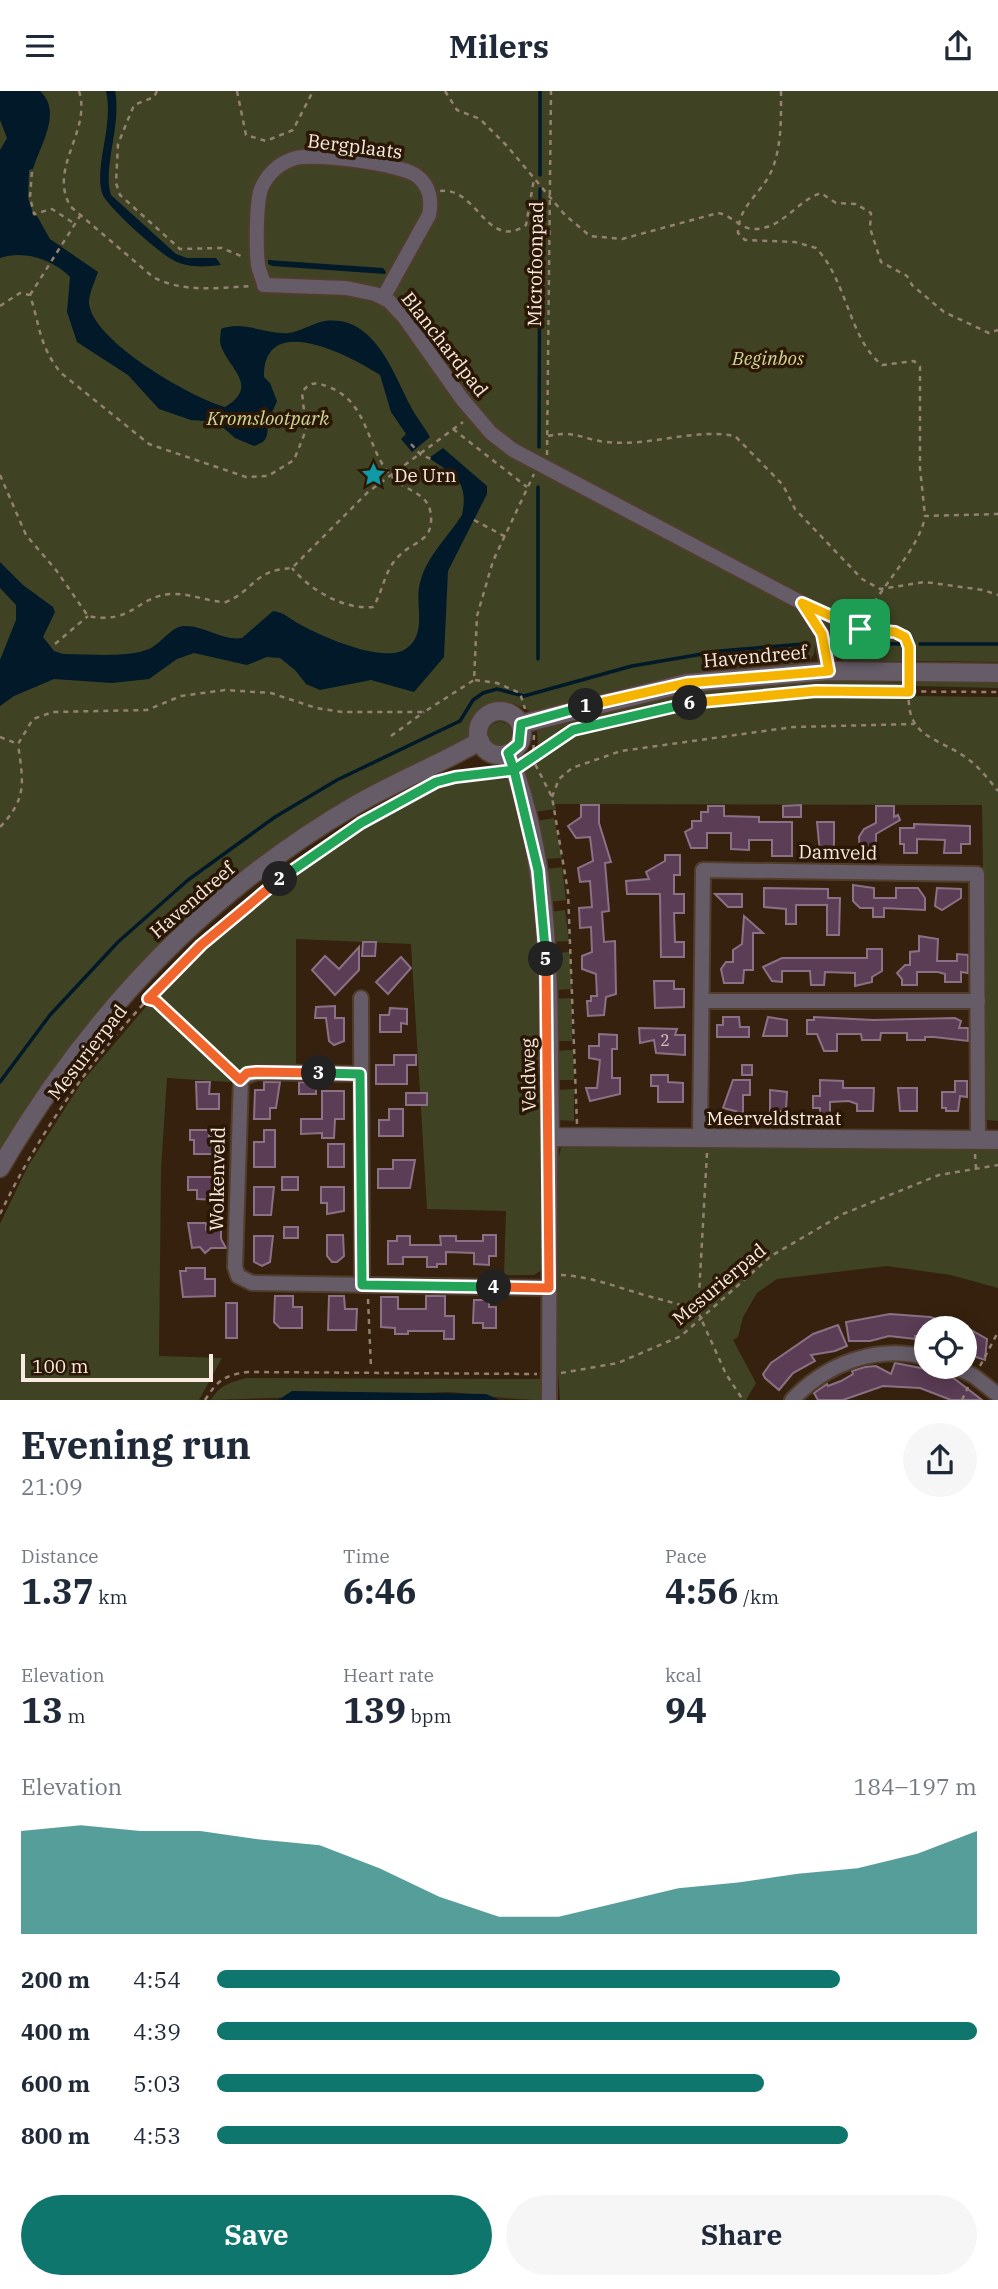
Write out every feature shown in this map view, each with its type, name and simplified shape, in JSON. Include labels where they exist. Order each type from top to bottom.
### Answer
[{"type":"street","name":"Bergplaats","points":[[264,285],[258,265],[259,196],[266,179],[278,166],[293,159],[309,157],[407,171],[426,187],[430,208],[383,298]]},
{"type":"street","name":"Blanchardpad","points":[[264,285],[346,288],[383,298],[404,317],[473,413],[491,433],[538,466],[802,603],[822,634],[829,671]]},
{"type":"street","name":"Havendreef","points":[[521,724],[687,683],[829,671],[998,673]]},
{"type":"street","points":[[495,711],[510,713],[521,724],[519,744],[511,762],[488,751],[480,741],[480,726],[489,714],[495,711]]},
{"type":"street","name":"Havendreef","points":[[0,1168],[37,1104],[94,1027],[162,953],[193,924],[273,860],[355,805],[480,741]]},
{"type":"street","name":"Veldweg","points":[[511,762],[535,849],[545,930],[550,1137],[549,1400]]},
{"type":"street","name":"Damveld","points":[[704,1139],[703,870],[716,870],[974,873],[978,879],[978,1140]]},
{"type":"street","points":[[361,998],[365,1285]]},
{"type":"street","points":[[704,1001],[978,1001]]},
{"type":"street","points":[[240,1080],[247,1073],[257,1072],[360,1074]]},
{"type":"street","name":"Wolkenveld","points":[[240,1080],[234,1267],[238,1276],[252,1283],[365,1285],[549,1282]]},
{"type":"street","name":"Meerveldstraat","points":[[550,1137],[998,1140]]},
{"type":"street","points":[[792,1400],[832,1369],[862,1357],[891,1353],[914,1356]]},
{"type":"street","points":[[977,1378],[998,1395]]},
{"type":"path","points":[[79,91],[81,120],[62,186],[67,200],[80,216],[165,284],[202,288],[264,285]]},
{"type":"path","points":[[157,91],[154,97],[134,104],[129,112],[116,162],[120,195],[180,250],[222,248],[258,265]]},
{"type":"path","points":[[237,91],[246,135],[266,141],[293,130],[313,91]]},
{"type":"path","points":[[445,91],[457,110],[480,119],[581,230],[603,239],[631,237],[711,213],[725,214],[753,229],[777,223],[821,193],[836,203],[856,204],[871,213],[870,228],[877,253],[885,266],[907,276],[912,285],[944,312],[989,333],[998,331]]},
{"type":"path","name":"Microfoonpad","points":[[551,91],[548,436],[569,432],[610,442],[640,442],[699,432],[736,436],[783,485],[795,509],[862,579],[880,589]]},
{"type":"path","points":[[780,91],[780,128],[774,162],[762,188],[744,209],[738,223],[738,233],[745,240],[816,247],[836,275],[870,356],[882,365],[914,361],[920,367],[920,468],[925,516],[913,546],[880,589],[860,629]]},
{"type":"path","points":[[32,172],[30,197],[34,214],[52,209],[75,224]]},
{"type":"path","points":[[430,196],[441,190],[451,190],[462,195],[498,231],[510,232],[526,225],[534,179]]},
{"type":"path","points":[[80,216],[30,295],[38,335],[49,358],[61,373],[149,444],[246,477],[268,476],[294,460],[306,430],[302,392],[310,383],[318,382],[337,390],[354,404],[392,477],[416,490],[428,502],[431,523],[425,539],[401,554],[388,569],[373,607],[360,608],[305,585],[292,568]]},
{"type":"path","points":[[0,306],[20,293],[30,295]]},
{"type":"path","points":[[0,475],[26,535],[56,570],[88,615],[103,619],[121,617],[158,597],[171,594],[226,602],[262,574],[275,569],[292,568],[368,492],[392,477],[473,413]]},
{"type":"path","points":[[453,429],[527,487]]},
{"type":"path","points":[[411,444],[421,455],[434,460]]},
{"type":"path","points":[[474,680],[477,616],[493,561],[538,466]]},
{"type":"path","points":[[925,516],[998,514]]},
{"type":"path","points":[[474,520],[506,537]]},
{"type":"path","points":[[880,589],[925,582],[972,588],[998,595]]},
{"type":"path","points":[[802,603],[860,629],[901,633],[908,641],[911,671],[909,692],[914,725],[925,735],[967,758],[998,791]]},
{"type":"path","points":[[55,644],[88,615]]},
{"type":"path","points":[[391,736],[474,680],[497,683],[521,696]]},
{"type":"path","points":[[0,827],[16,810],[24,783],[18,744],[33,719],[52,712],[147,710],[181,696],[225,690],[271,693],[316,708],[343,712],[424,712]]},
{"type":"path","name":"Mesurierpad","points":[[0,1214],[55,1115],[99,1056],[154,992],[201,945],[268,888],[361,823],[436,782],[511,762],[533,760],[573,730],[663,708],[758,694],[816,691],[998,692]]},
{"type":"path","points":[[552,797],[559,779],[572,768],[621,751],[793,727],[914,725]]},
{"type":"path","points":[[0,737],[18,744]]},
{"type":"path","points":[[533,760],[552,797],[565,865],[573,950],[577,1124]]},
{"type":"path","points":[[154,992],[156,1001]]},
{"type":"path","points":[[148,999],[156,1001],[240,1080]]},
{"type":"path","points":[[704,1139],[698,1312],[726,1374],[743,1400]]},
{"type":"path","name":"Mesurierpad","points":[[205,1400],[215,1383],[223,1377],[248,1372],[548,1374],[618,1363],[681,1336],[771,1256],[843,1215],[939,1175],[998,1165]]},
{"type":"path","points":[[549,1282],[585,1277],[650,1297],[678,1302],[698,1312]]},
{"type":"path","points":[[365,1285],[371,1368]]},
{"type":"green space","points":[[0,91],[998,91],[998,662],[916,661],[916,645],[904,645],[903,661],[843,661],[831,645],[815,644],[814,654],[808,663],[799,665],[734,668],[657,680],[532,712],[513,703],[477,716],[470,737],[341,803],[307,825],[209,903],[0,1154]]},
{"type":"green space","points":[[827,680],[903,683],[903,687],[870,690],[807,688],[704,696],[635,709],[601,719],[538,745],[537,731],[607,708],[716,688]]},
{"type":"green space","points":[[998,681],[998,688],[915,686],[915,682]]},
{"type":"green space","points":[[819,695],[998,697],[998,1121],[987,1120],[982,805],[555,804],[556,809],[534,812],[525,769],[574,735],[693,707]]},
{"type":"green space","points":[[495,722],[505,722],[512,729],[512,739],[505,746],[495,746],[488,739],[488,729]]},
{"type":"green space","points":[[506,779],[528,845],[538,915],[545,1268],[534,1275],[504,1275],[506,1211],[427,1209],[411,944],[296,939],[296,1067],[242,1068],[230,1082],[167,1078],[161,1169],[159,1356],[222,1358],[199,1400],[0,1400],[0,1224],[28,1166],[82,1082],[155,996],[208,942],[296,873],[360,830],[428,791],[449,782]]},
{"type":"green space","points":[[554,818],[562,858],[544,859],[537,821]]},
{"type":"green space","points":[[562,867],[566,900],[549,902],[546,869]]},
{"type":"green space","points":[[565,910],[569,941],[552,942],[550,912]]},
{"type":"green space","points":[[570,952],[572,989],[554,990],[553,953]]},
{"type":"green space","points":[[572,998],[572,1041],[555,1041],[554,999]]},
{"type":"green space","points":[[573,1050],[574,1080],[556,1080],[555,1051]]},
{"type":"green space","points":[[574,1089],[574,1121],[556,1120],[556,1090]]},
{"type":"green space","points":[[998,1144],[998,1288],[951,1275],[887,1266],[777,1279],[757,1293],[743,1317],[738,1337],[733,1340],[756,1383],[746,1400],[560,1400],[557,1355],[558,1160],[561,1148],[567,1145]]},
{"type":"green space","points":[[247,1378],[543,1379],[544,1400],[450,1392],[211,1400],[226,1385]]},
{"type":"water","points":[[0,91],[40,91],[47,99],[50,119],[33,169],[29,170],[28,198],[34,216],[37,216],[50,239],[98,272],[89,303],[94,318],[125,350],[168,380],[225,407],[235,399],[241,385],[221,346],[221,329],[238,326],[289,333],[325,321],[342,322],[357,327],[380,348],[430,437],[412,452],[401,439],[406,434],[391,412],[380,375],[331,350],[293,342],[278,345],[268,357],[264,377],[270,383],[277,401],[269,418],[266,438],[260,444],[254,446],[235,438],[217,422],[191,420],[159,409],[128,375],[77,342],[67,312],[70,277],[55,265],[37,258],[19,255],[0,258],[0,150],[7,138],[0,120]]},
{"type":"water","points":[[106,91],[115,91],[116,104],[109,172],[111,195],[176,254],[187,258],[216,258],[221,265],[190,266],[178,263],[134,229],[105,199],[100,170],[108,118]]},
{"type":"water","points":[[268,260],[383,268],[386,272],[272,266],[268,264]]},
{"type":"water","points":[[443,448],[487,486],[487,494],[448,571],[444,657],[414,692],[371,680],[320,690],[306,684],[295,670],[280,658],[267,657],[247,665],[194,653],[177,659],[149,679],[112,683],[54,679],[14,696],[0,706],[0,660],[16,620],[16,605],[0,588],[0,562],[23,585],[53,607],[55,612],[43,637],[54,651],[63,654],[119,655],[140,652],[153,647],[174,629],[184,626],[242,638],[273,611],[324,636],[354,647],[385,653],[407,648],[419,626],[419,591],[423,574],[432,556],[462,515],[463,494],[458,480],[429,458]]},
{"type":"water","points":[[292,1391],[486,1394],[499,1400],[278,1400]]},
{"type":"building","points":[[581,805],[599,805],[599,823],[611,862],[605,863],[609,911],[602,912],[604,942],[615,941],[616,994],[606,997],[604,1015],[588,1016],[587,1001],[591,1001],[591,996],[597,996],[596,974],[582,969],[582,956],[592,952],[591,927],[580,928],[579,908],[592,907],[590,881],[580,882],[578,868],[593,861],[590,837],[576,838],[568,826],[581,817]]},
{"type":"building","points":[[801,805],[801,817],[783,817],[783,806]]},
{"type":"building","points":[[708,806],[724,806],[724,816],[759,817],[759,822],[792,822],[792,856],[772,856],[772,840],[749,840],[749,850],[731,849],[731,833],[707,833],[707,848],[691,848],[685,832],[692,828],[692,821],[701,821],[701,812],[708,812]]},
{"type":"building","points":[[876,806],[894,806],[894,817],[898,815],[900,820],[876,834],[876,853],[860,853],[859,837],[864,829],[876,823]]},
{"type":"building","points":[[817,822],[834,822],[834,853],[820,853]]},
{"type":"building","points":[[914,824],[970,826],[970,844],[961,844],[961,853],[944,853],[945,840],[917,839],[917,853],[904,853],[904,844],[900,844],[900,828],[914,828]]},
{"type":"building","points":[[665,855],[680,855],[680,875],[674,875],[674,894],[684,894],[684,913],[674,913],[675,942],[684,942],[684,957],[661,957],[660,894],[627,894],[626,881],[649,879],[646,872],[665,861]]},
{"type":"building","points":[[853,885],[874,888],[874,898],[896,898],[896,888],[918,888],[925,898],[925,910],[884,908],[884,917],[873,917],[873,908],[860,908],[853,901]]},
{"type":"building","points":[[764,888],[828,889],[828,898],[840,898],[839,935],[827,935],[827,905],[796,905],[796,924],[786,924],[786,909],[764,907]]},
{"type":"building","points":[[937,888],[961,889],[961,898],[942,910],[935,906]]},
{"type":"building","points":[[715,894],[742,894],[742,907],[728,907]]},
{"type":"building","points":[[744,916],[763,933],[753,933],[753,970],[744,970],[743,983],[724,983],[721,969],[726,962],[733,962],[733,950],[742,944]]},
{"type":"building","points":[[919,936],[938,939],[937,961],[957,961],[957,954],[968,955],[968,973],[961,972],[961,982],[945,982],[945,974],[938,972],[917,972],[917,985],[902,985],[902,979],[897,973],[905,965],[910,965],[910,952],[919,951]]},
{"type":"building","points":[[363,942],[376,942],[375,956],[362,956]]},
{"type":"building","points":[[359,947],[359,970],[335,995],[312,970],[325,956],[339,969]]},
{"type":"building","points":[[867,949],[882,949],[882,971],[872,977],[872,982],[855,986],[855,973],[825,972],[824,985],[811,985],[810,971],[782,971],[782,982],[772,981],[763,967],[782,958],[867,958]]},
{"type":"building","points":[[401,957],[411,968],[388,994],[376,982]]},
{"type":"building","points":[[654,981],[674,981],[674,989],[684,989],[684,1007],[655,1008]]},
{"type":"building","points":[[335,1006],[335,1018],[344,1018],[344,1041],[334,1045],[329,1041],[326,1018],[315,1018],[316,1007]]},
{"type":"building","points":[[390,1008],[407,1009],[407,1024],[401,1023],[401,1032],[380,1032],[380,1015],[389,1015]]},
{"type":"building","points":[[723,1017],[739,1017],[740,1027],[749,1027],[749,1037],[717,1037],[717,1025],[723,1025]]},
{"type":"building","points":[[768,1017],[787,1020],[787,1036],[763,1036]]},
{"type":"building","points":[[814,1017],[873,1020],[955,1018],[961,1021],[959,1028],[968,1028],[968,1041],[934,1037],[907,1040],[907,1033],[881,1033],[880,1040],[862,1040],[861,1034],[837,1034],[837,1051],[824,1051],[817,1034],[807,1034],[807,1020],[814,1020]]},
{"type":"building","points":[[639,1028],[677,1029],[675,1035],[685,1035],[685,1055],[656,1053],[654,1040],[640,1043]]},
{"type":"building","points":[[599,1034],[617,1035],[617,1049],[612,1049],[612,1078],[620,1078],[620,1094],[590,1101],[586,1088],[597,1088],[600,1060],[589,1058],[589,1046],[599,1046]]},
{"type":"building","points":[[394,1055],[416,1055],[416,1065],[407,1065],[407,1084],[376,1084],[376,1065],[394,1065]]},
{"type":"building","points":[[742,1065],[752,1065],[752,1075],[742,1075]]},
{"type":"building","points":[[651,1075],[668,1075],[668,1082],[683,1083],[683,1102],[658,1102],[658,1086],[651,1086]]},
{"type":"building","points":[[733,1080],[750,1080],[750,1095],[743,1095],[743,1113],[723,1108]]},
{"type":"building","points":[[820,1080],[843,1081],[843,1088],[874,1088],[873,1111],[857,1111],[857,1104],[849,1101],[830,1102],[830,1115],[820,1115],[820,1108],[813,1108],[813,1096],[820,1096]]},
{"type":"building","points":[[955,1081],[967,1081],[967,1097],[960,1096],[958,1111],[946,1111],[946,1108],[942,1108],[942,1092],[955,1092]]},
{"type":"building","points":[[196,1082],[210,1082],[209,1094],[219,1094],[219,1109],[197,1109]]},
{"type":"building","points":[[264,1082],[280,1082],[276,1108],[270,1108],[270,1119],[254,1119],[255,1090],[264,1090]]},
{"type":"building","points":[[299,1082],[316,1083],[316,1094],[299,1094]]},
{"type":"building","points":[[898,1088],[917,1088],[917,1111],[900,1111]]},
{"type":"building","points":[[770,1090],[787,1092],[786,1111],[770,1111]]},
{"type":"building","points":[[322,1091],[344,1091],[344,1119],[335,1119],[334,1138],[322,1138],[322,1133],[301,1134],[301,1119],[322,1119]]},
{"type":"building","points":[[406,1093],[427,1093],[427,1105],[406,1105]]},
{"type":"building","points":[[389,1109],[403,1109],[403,1136],[379,1136],[379,1120],[389,1120]]},
{"type":"building","points":[[190,1130],[209,1130],[209,1137],[219,1137],[219,1154],[194,1154],[194,1140],[190,1140]]},
{"type":"building","points":[[264,1130],[275,1130],[275,1167],[254,1167],[254,1142],[264,1142]]},
{"type":"building","points":[[328,1144],[344,1144],[344,1167],[328,1167]]},
{"type":"building","points":[[393,1160],[415,1160],[410,1188],[378,1188],[378,1169],[393,1169]]},
{"type":"building","points":[[188,1177],[212,1177],[212,1184],[220,1184],[220,1200],[197,1199],[197,1190],[188,1190]]},
{"type":"building","points":[[282,1177],[298,1177],[298,1190],[282,1190]]},
{"type":"building","points":[[254,1187],[274,1187],[271,1215],[254,1215]]},
{"type":"building","points":[[321,1187],[344,1187],[344,1211],[327,1214],[327,1203],[321,1203]]},
{"type":"building","points":[[188,1223],[206,1223],[206,1230],[221,1230],[221,1239],[226,1248],[211,1248],[205,1253],[200,1247],[192,1248]]},
{"type":"building","points":[[284,1227],[298,1227],[298,1238],[284,1238]]},
{"type":"building","points":[[327,1235],[343,1235],[344,1256],[337,1262],[332,1262],[327,1256]]},
{"type":"building","points":[[483,1235],[496,1235],[496,1256],[489,1256],[489,1265],[474,1264],[474,1253],[446,1252],[446,1264],[437,1264],[437,1267],[427,1267],[427,1257],[403,1257],[403,1264],[388,1264],[388,1241],[397,1241],[397,1236],[410,1236],[410,1245],[441,1245],[440,1236],[456,1236],[456,1241],[483,1241]]},
{"type":"building","points":[[254,1236],[273,1236],[270,1262],[262,1266],[254,1262]]},
{"type":"building","points":[[186,1268],[205,1268],[205,1279],[215,1279],[215,1296],[183,1297],[180,1271],[186,1271]]},
{"type":"building","points":[[275,1296],[293,1296],[293,1307],[302,1307],[302,1328],[280,1328],[274,1322]]},
{"type":"building","points":[[329,1296],[344,1296],[345,1309],[357,1309],[356,1330],[328,1330]]},
{"type":"building","points":[[426,1296],[445,1296],[445,1316],[454,1316],[454,1339],[444,1339],[444,1331],[408,1331],[408,1334],[395,1334],[395,1328],[381,1327],[381,1297],[398,1297],[398,1309],[426,1309]]},
{"type":"building","points":[[474,1300],[489,1300],[489,1307],[496,1307],[496,1328],[483,1328],[483,1323],[473,1323]]},
{"type":"building","points":[[226,1303],[237,1303],[237,1338],[226,1338]]},
{"type":"building","points":[[890,1314],[917,1316],[914,1316],[914,1339],[889,1336],[870,1341],[849,1341],[846,1322]]},
{"type":"building","points":[[838,1325],[847,1346],[811,1355],[815,1361],[793,1373],[779,1390],[765,1378],[763,1374],[771,1363],[813,1334]]},
{"type":"building","points":[[977,1333],[987,1339],[985,1360],[977,1357]]},
{"type":"building","points":[[895,1363],[914,1367],[914,1379],[955,1379],[982,1400],[951,1400],[920,1388],[883,1386],[843,1400],[818,1400],[814,1393],[827,1384],[828,1386],[841,1381],[853,1374],[852,1371],[865,1367],[876,1366],[891,1374]]},
{"type":"waterway","points":[[540,91],[540,175]]},
{"type":"waterway","points":[[539,447],[540,189]]},
{"type":"waterway","points":[[538,487],[538,659]]},
{"type":"waterway","points":[[841,643],[901,644]]},
{"type":"waterway","points":[[0,1082],[50,1015],[118,942],[188,880],[275,817],[337,780],[460,721],[473,700],[483,693],[497,689],[524,696],[632,666],[720,651],[803,644]]},
{"type":"waterway","points":[[920,644],[998,644]]},
{"type":"place","name":"De Urn","points":[[374,475]]},
{"type":"route","points":[[860,629],[802,603],[815,618],[822,634],[829,671],[687,683],[521,724],[522,738],[514,750],[508,753],[514,770],[436,782],[361,823],[296,867],[234,916],[148,999],[156,1001],[240,1080],[247,1073],[257,1072],[360,1074],[362,1285],[549,1288],[550,1137],[545,930],[533,838],[514,770],[533,760],[573,730],[663,708],[758,694],[816,691],[909,692],[911,671],[908,641],[905,637],[901,633],[860,629]]},
{"type":"park label","name":"Beginbos","points":[[768,358]]},
{"type":"park label","name":"Kromslootpark","points":[[268,418]]}]
